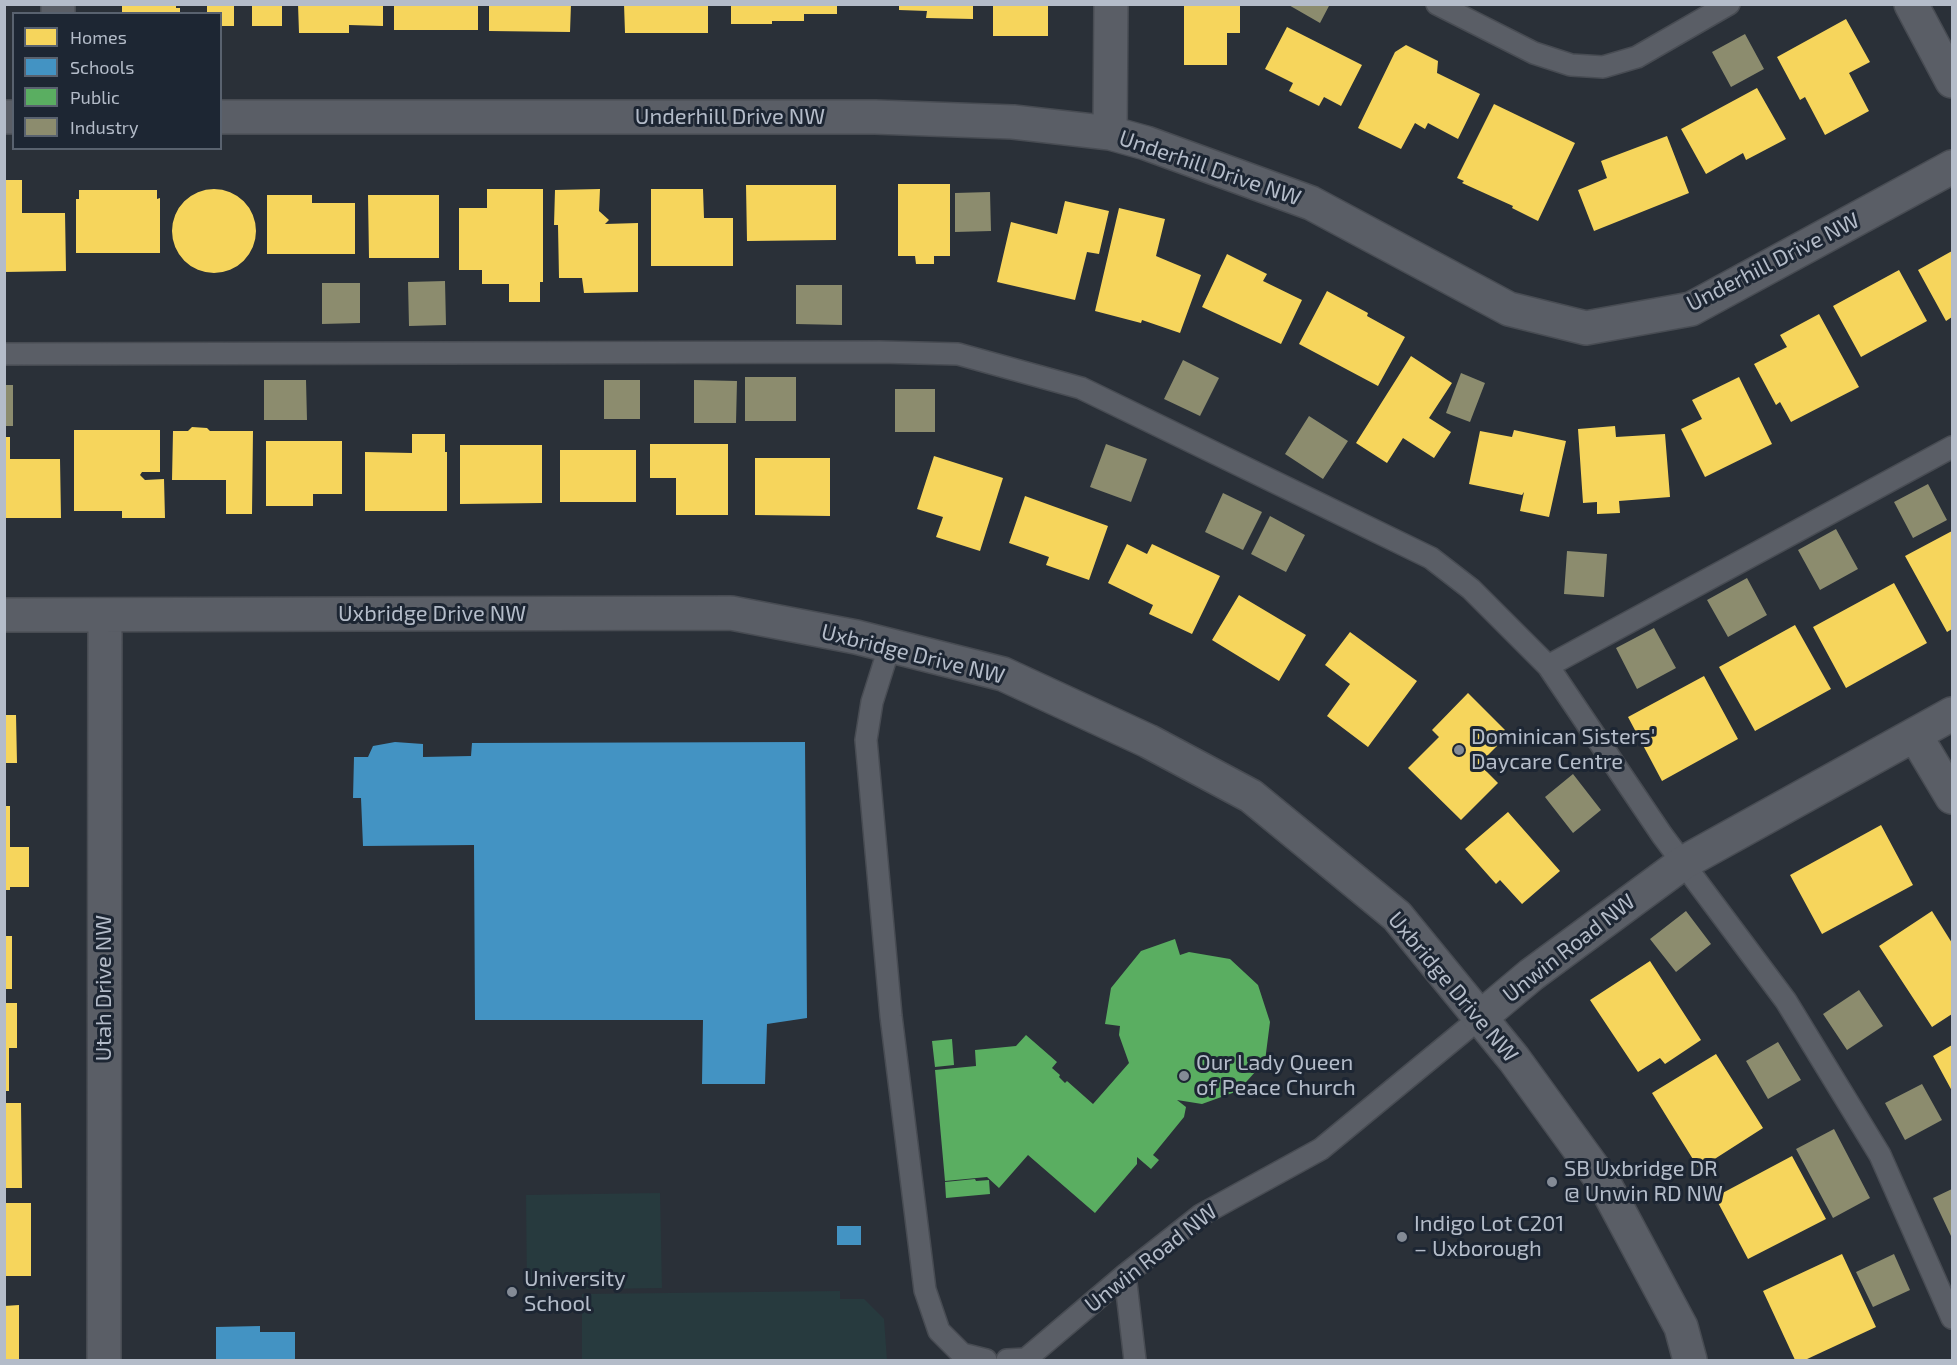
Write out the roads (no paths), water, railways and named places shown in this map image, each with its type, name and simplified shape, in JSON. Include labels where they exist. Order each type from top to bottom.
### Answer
[{"type":"street","points":[[1110,133],[1111,4]]},
{"type":"street","points":[[1911,4],[1953,81]]},
{"type":"street","name":"Underhill Drive NW","points":[[222,117],[875,117],[1013,122],[1110,133],[1146,143],[1311,203],[1509,309],[1586,328],[1691,309],[1953,167]]},
{"type":"street","name":"Uxbridge Drive NW","points":[[4,615],[731,613],[890,645],[1003,674],[1148,741],[1251,796],[1397,916],[1481,1017],[1604,1183],[1681,1327],[1690,1360]]},
{"type":"street","name":"Utah Drive NW","points":[[104,1360],[105,615]]},
{"type":"street","name":"Unwin Road NW","points":[[1481,1017],[1531,975],[1683,863],[1953,714]]},
{"type":"street","points":[[1916,735],[1953,796]]},
{"type":"lane","points":[[1437,4],[1534,53],[1571,65],[1603,67],[1637,57],[1729,4]]},
{"type":"lane","points":[[4,354],[832,352],[958,354],[1081,388],[1431,558],[1470,589],[1548,666],[1683,863],[1786,1001],[1880,1155],[1953,1318]]},
{"type":"lane","points":[[1548,666],[1953,447]]},
{"type":"lane","points":[[890,645],[872,702],[866,740],[891,1016],[925,1290],[939,1331],[962,1354],[986,1360]]},
{"type":"lane","name":"Unwin Road NW","points":[[1007,1360],[1026,1359],[1125,1275],[1201,1215],[1321,1149],[1481,1017]]},
{"type":"lane","points":[[1125,1275],[1135,1360]]},
{"type":"place","name":"Dominican Sisters' Daycare Centre","points":[[1459,750]]},
{"type":"place","name":"Our Lady Queen of Peace Church","points":[[1184,1076]]},
{"type":"place","name":"SB Uxbridge DR @ Unwin RD NW","points":[[1552,1182]]},
{"type":"place","name":"Indigo Lot C201 – Uxborough","points":[[1402,1237]]},
{"type":"place","name":"University School","points":[[512,1292]]}]
